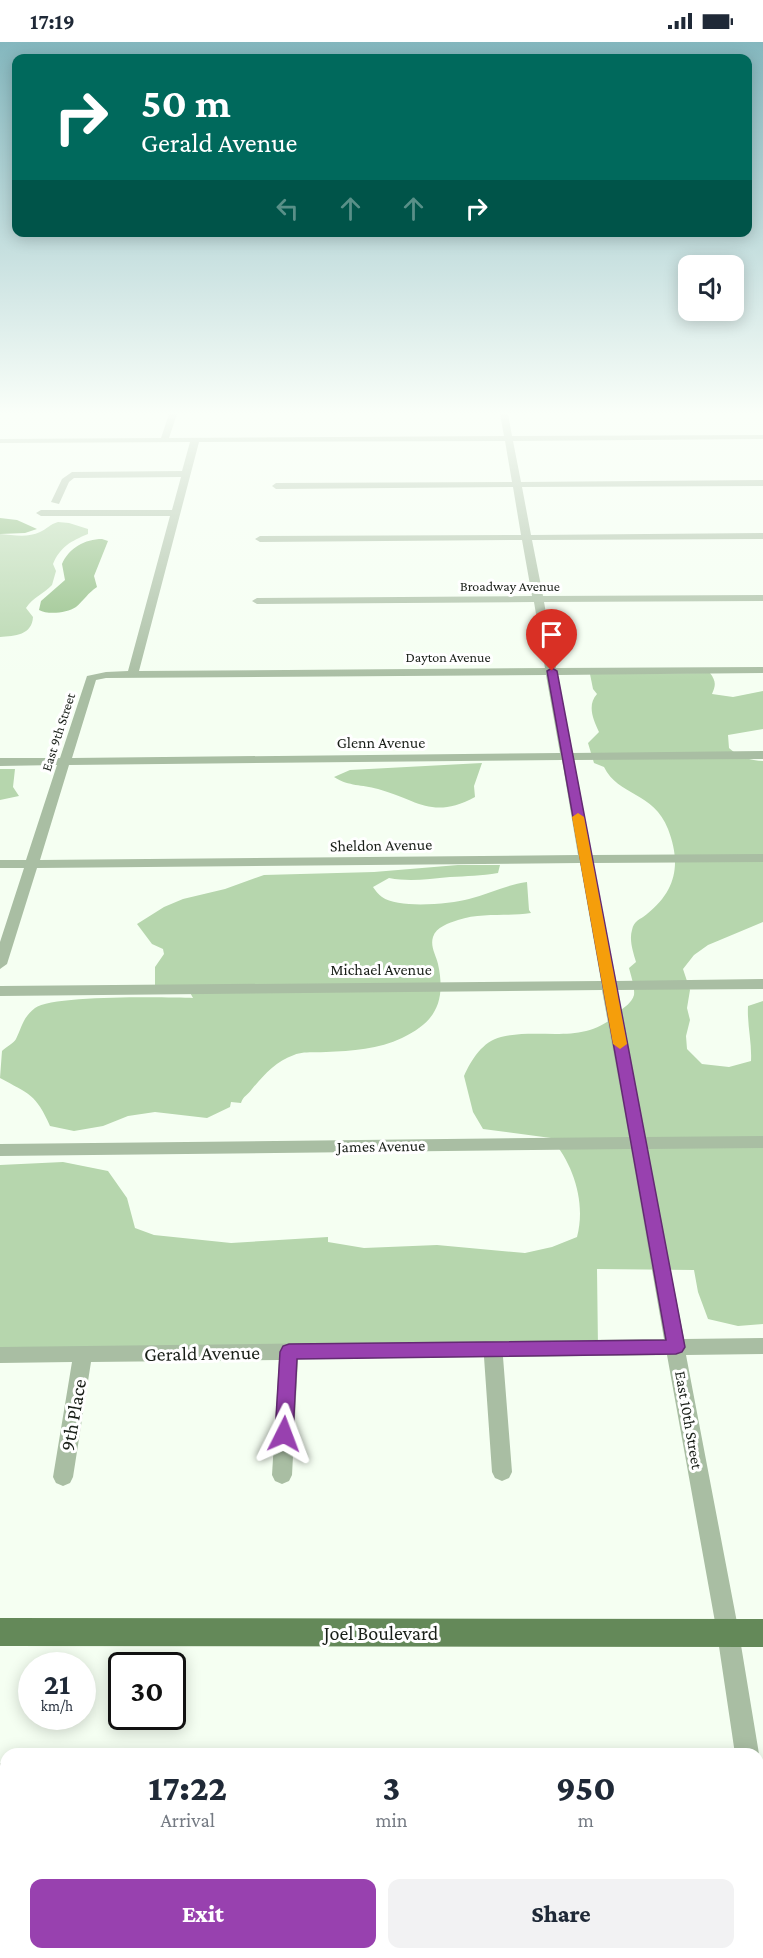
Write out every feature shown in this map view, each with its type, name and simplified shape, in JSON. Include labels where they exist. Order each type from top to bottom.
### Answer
[{"type":"main road","name":"Joel Boulevard","points":[[0,1632],[763,1634]]},
{"type":"street","points":[[133,674],[178,503]]},
{"type":"street","name":"East 10th Street","points":[[521,503],[728,1634],[746,1748]]},
{"type":"street","points":[[41,513],[176,513]]},
{"type":"street","points":[[260,539],[763,536]]},
{"type":"street","name":"Broadway Avenue","points":[[256,601],[763,597]]},
{"type":"street","name":"Dayton Avenue","points":[[133,674],[763,670]]},
{"type":"street","name":"East 9th Street","points":[[0,964],[91,678],[133,674]]},
{"type":"street","name":"Glenn Avenue","points":[[0,762],[763,755]]},
{"type":"street","name":"Sheldon Avenue","points":[[0,864],[763,858]]},
{"type":"street","name":"Michael Avenue","points":[[0,991],[763,984]]},
{"type":"street","name":"James Avenue","points":[[0,1150],[763,1142]]},
{"type":"street","name":"Gerald Avenue","points":[[0,1355],[763,1346]]},
{"type":"street","points":[[493,1349],[502,1472]]},
{"type":"street","points":[[282,1475],[289,1352]]},
{"type":"street","name":"9th Place","points":[[63,1477],[83,1354]]},
{"type":"shaded area","points":[[0,518],[17,520],[37,529],[25,533],[0,534]]},
{"type":"shaded area","points":[[58,522],[88,529],[88,534],[76,539],[59,553],[53,564],[56,571],[52,585],[26,608],[33,617],[30,628],[17,635],[0,637],[0,534],[31,535]]},
{"type":"shaded area","points":[[102,539],[108,541],[94,576],[97,587],[72,609],[52,613],[39,610],[41,601],[65,580],[62,564],[69,553],[84,543]]},
{"type":"shaded area","points":[[710,673],[715,683],[712,694],[733,697],[763,691],[763,729],[728,735],[729,748],[732,751],[744,758],[763,761],[763,922],[708,945],[694,955],[683,969],[690,990],[687,1008],[690,1020],[686,1036],[687,1049],[702,1064],[729,1067],[751,1061],[748,1006],[763,1001],[763,1324],[738,1326],[708,1319],[698,1292],[694,1270],[597,1269],[598,1348],[0,1356],[0,1165],[63,1162],[108,1171],[127,1198],[135,1228],[154,1235],[231,1243],[328,1237],[328,1242],[364,1248],[437,1245],[525,1253],[552,1247],[577,1237],[579,1198],[572,1172],[559,1149],[551,1138],[483,1129],[473,1112],[464,1076],[478,1052],[495,1039],[517,1034],[578,1033],[606,1023],[632,1000],[634,989],[629,968],[636,962],[631,942],[633,927],[657,905],[670,886],[674,875],[674,853],[668,829],[654,808],[618,784],[604,767],[594,763],[588,743],[599,732],[592,712],[592,703],[597,694],[593,689],[590,674]]},
{"type":"shaded area","points":[[482,763],[474,786],[475,797],[447,807],[425,806],[378,789],[345,782],[334,777],[350,770]]},
{"type":"shaded area","points":[[0,769],[15,769],[13,787],[19,796],[0,800]]},
{"type":"shaded area","points":[[458,865],[500,865],[498,873],[419,880],[389,878],[373,887],[381,896],[390,901],[425,904],[469,899],[527,882],[531,913],[485,915],[458,920],[440,928],[433,937],[432,944],[438,964],[441,989],[436,1009],[423,1025],[402,1038],[365,1049],[301,1053],[288,1058],[266,1074],[241,1103],[231,1102],[230,1107],[207,1118],[155,1112],[128,1116],[103,1126],[74,1131],[50,1126],[31,1096],[0,1078],[2,1051],[15,1040],[25,1019],[35,1008],[63,1001],[86,999],[193,998],[187,987],[155,987],[155,967],[164,954],[163,949],[152,944],[137,924],[164,907],[183,899],[225,889],[264,875],[374,872]]},
{"type":"slow traffic","points":[[578,817],[620,1044]]},
{"type":"route","points":[[284,1434],[289,1352],[676,1347],[552,671]]}]
